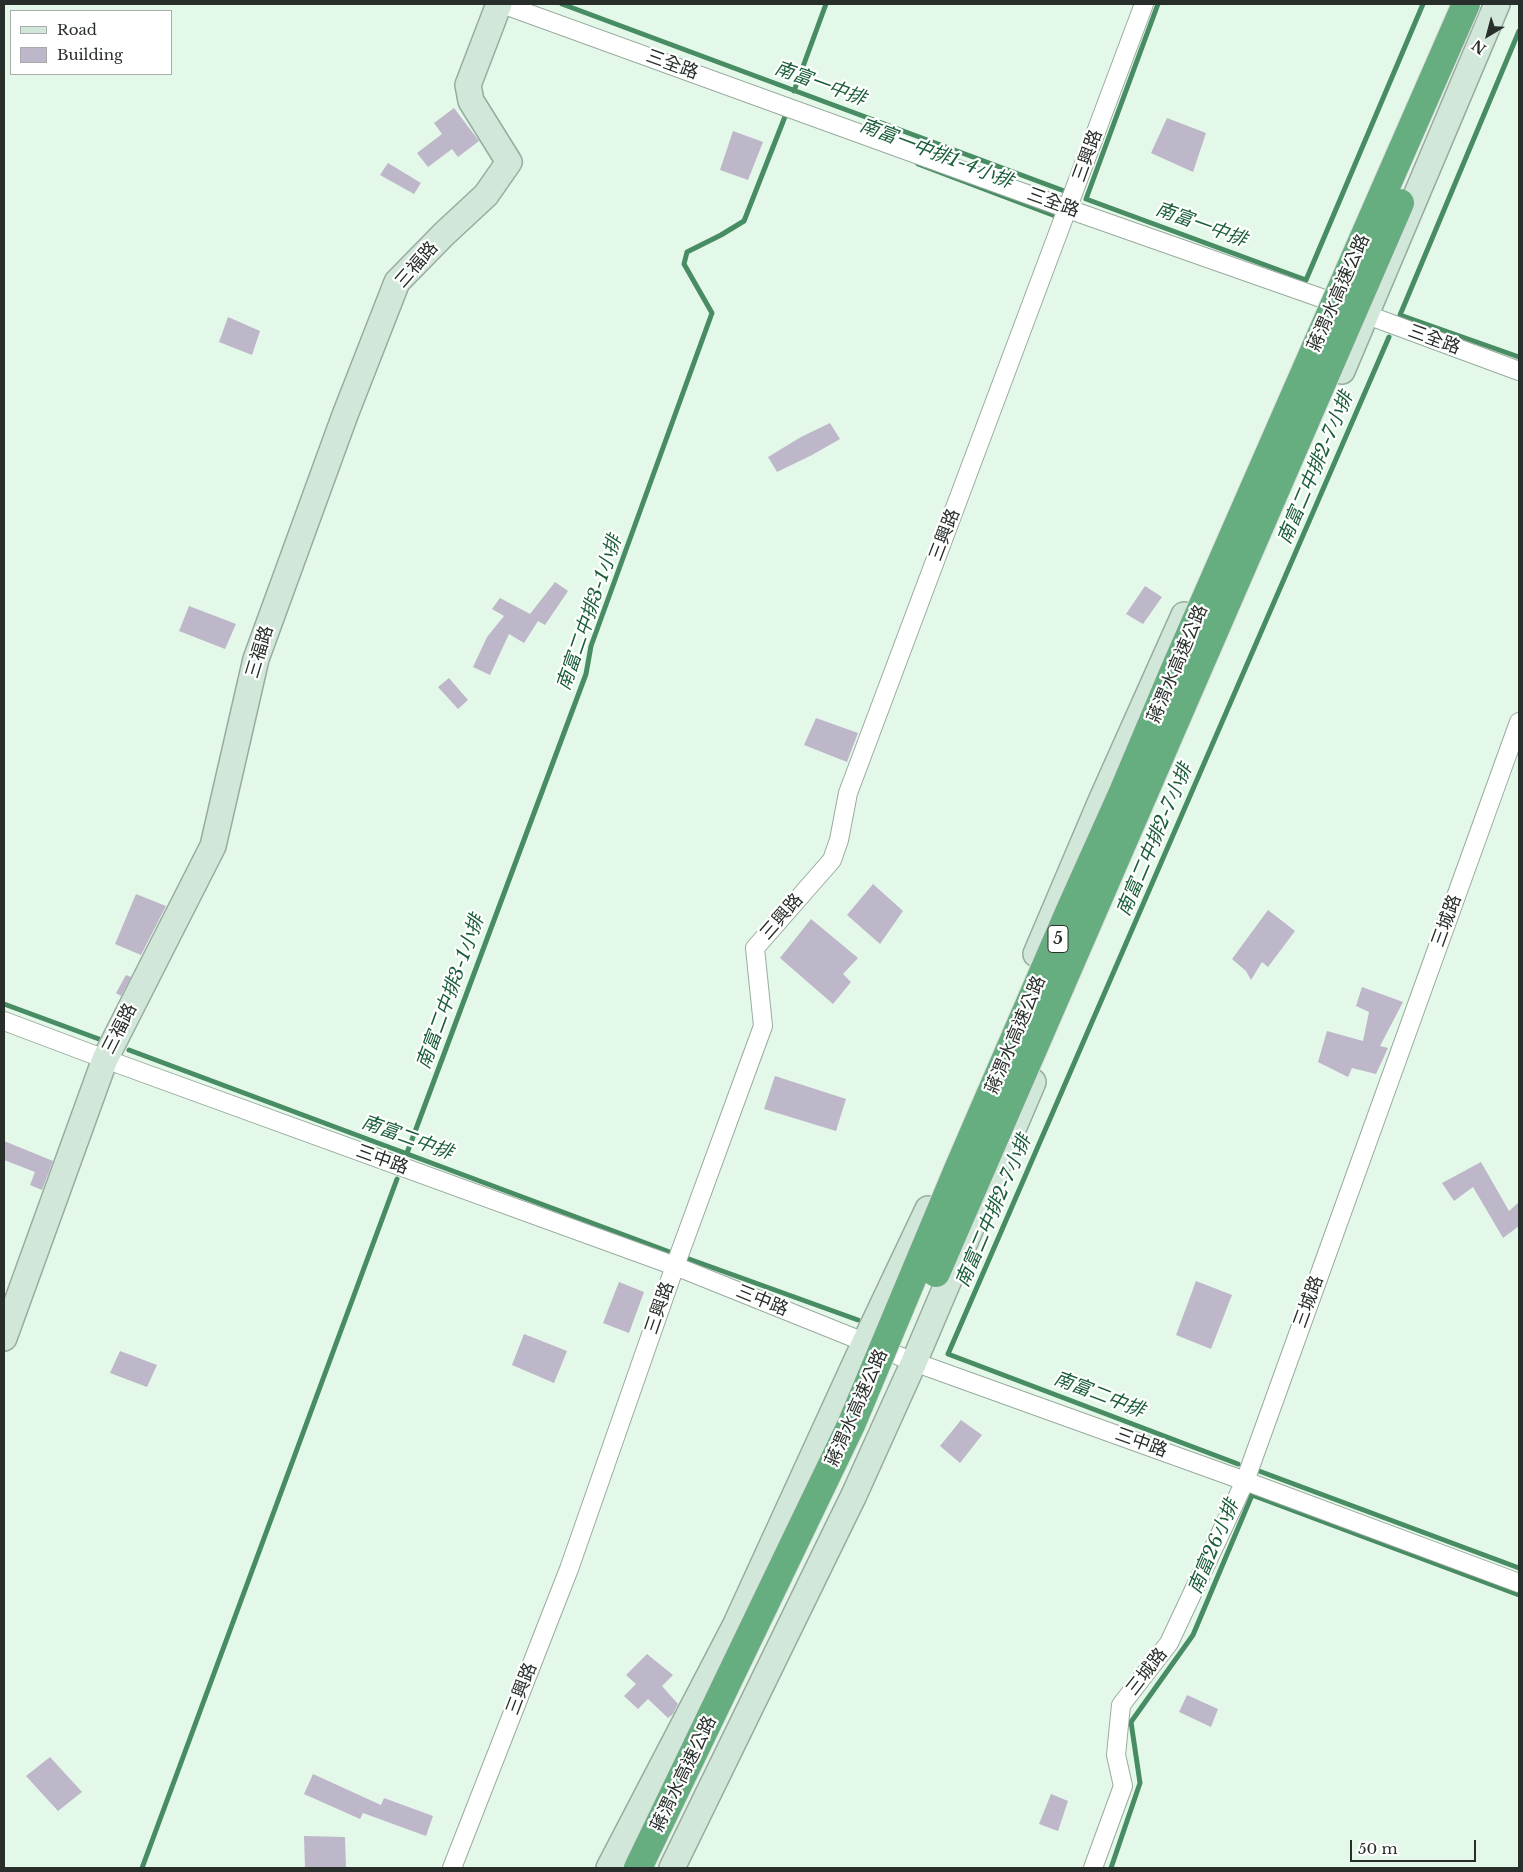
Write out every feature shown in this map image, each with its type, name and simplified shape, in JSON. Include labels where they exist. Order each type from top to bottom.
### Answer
[{"type":"highway","name":"蔣渭水高速公路","points":[[638,1868],[851,1425],[1070,910],[1466,4]]},
{"type":"highway","name":"蔣渭水高速公路","points":[[658,1868],[879,1405],[1486,4]]},
{"type":"main road","name":"三福路","points":[[4,1338],[105,1059],[214,846],[256,659],[345,415],[397,282],[486,195],[509,162],[471,102],[468,85],[500,4]]},
{"type":"main road","points":[[610,1868],[735,1626],[865,1342],[927,1212],[1101,801],[1453,4]]},
{"type":"main road","points":[[672,1868],[846,1512],[914,1362],[1208,670],[1367,315],[1497,4]]},
{"type":"street","name":"三全路","points":[[500,4],[1068,209],[1324,299],[1519,371]]},
{"type":"street","name":"三興路","points":[[452,1868],[569,1569],[675,1266],[762,1026],[755,948],[832,860],[839,840],[848,793],[1144,4]]},
{"type":"street","name":"三城路","points":[[1093,1868],[1123,1786],[1116,1755],[1121,1705],[1169,1643],[1245,1481],[1519,722]]},
{"type":"street","name":"三中路","points":[[4,1020],[105,1059],[675,1266],[914,1362],[1245,1481],[1519,1583]]},
{"type":"building","points":[[454,108],[479,141],[458,157],[452,149],[428,167],[417,153],[442,134],[434,123]]},
{"type":"building","points":[[1167,118],[1206,133],[1193,172],[1151,153]]},
{"type":"building","points":[[733,131],[763,142],[748,180],[720,170]]},
{"type":"building","points":[[388,163],[421,183],[414,194],[380,175]]},
{"type":"building","points":[[228,317],[260,331],[252,355],[219,342]]},
{"type":"building","points":[[830,423],[840,439],[777,472],[768,457],[801,437]]},
{"type":"building","points":[[555,582],[568,591],[545,625],[538,621],[524,643],[509,634],[490,675],[473,667],[487,637],[504,616],[492,609],[500,598],[530,614]]},
{"type":"building","points":[[1145,586],[1162,597],[1143,624],[1126,614]]},
{"type":"building","points":[[189,606],[236,624],[225,649],[179,631]]},
{"type":"building","points":[[449,678],[468,700],[458,709],[438,687]]},
{"type":"building","points":[[816,718],[858,733],[847,762],[804,745]]},
{"type":"building","points":[[873,884],[903,911],[880,944],[847,915]]},
{"type":"building","points":[[136,894],[166,906],[141,955],[115,944]]},
{"type":"building","points":[[1268,910],[1295,931],[1268,967],[1262,962],[1251,980],[1246,971],[1232,959]]},
{"type":"building","points":[[811,919],[858,958],[843,974],[851,982],[833,1004],[780,958]]},
{"type":"building","points":[[126,975],[131,977],[121,996],[116,993]]},
{"type":"building","points":[[1362,987],[1403,1002],[1380,1046],[1388,1048],[1376,1074],[1352,1068],[1348,1077],[1318,1062],[1327,1031],[1363,1041],[1369,1012],[1356,1006]]},
{"type":"building","points":[[775,1076],[846,1099],[836,1131],[764,1109]]},
{"type":"building","points":[[4,1141],[53,1161],[42,1190],[30,1185],[35,1172],[4,1160]]},
{"type":"building","points":[[1481,1162],[1509,1211],[1519,1202],[1519,1226],[1503,1238],[1473,1187],[1454,1201],[1442,1183]]},
{"type":"building","points":[[1196,1281],[1232,1295],[1211,1349],[1176,1335]]},
{"type":"building","points":[[619,1282],[644,1292],[629,1333],[603,1323]]},
{"type":"building","points":[[524,1334],[567,1351],[554,1383],[512,1365]]},
{"type":"building","points":[[120,1351],[157,1365],[147,1387],[110,1373]]},
{"type":"building","points":[[961,1420],[982,1435],[960,1463],[940,1446]]},
{"type":"building","points":[[647,1654],[673,1675],[662,1686],[678,1704],[673,1714],[668,1718],[648,1699],[638,1709],[624,1696],[636,1684],[626,1675]]},
{"type":"building","points":[[1187,1695],[1218,1709],[1211,1727],[1179,1712]]},
{"type":"building","points":[[50,1757],[82,1792],[58,1811],[26,1776]]},
{"type":"building","points":[[313,1774],[381,1805],[384,1798],[433,1816],[426,1836],[363,1813],[360,1819],[304,1794]]},
{"type":"building","points":[[1051,1794],[1068,1801],[1058,1831],[1039,1824]]},
{"type":"building","points":[[304,1836],[345,1837],[346,1868],[305,1868]]},
{"type":"waterway","name":"南富一中排","points":[[562,4],[1067,192],[1068,190]]},
{"type":"waterway","points":[[794,91],[826,4]]},
{"type":"waterway","name":"南富一中排","points":[[1158,4],[1086,199],[1306,280],[1423,4]]},
{"type":"waterway","points":[[1519,31],[1400,315],[1519,357]]},
{"type":"waterway","name":"南富二中排3-1小排","points":[[407,1153],[586,674],[591,646],[712,313],[684,264],[687,252],[744,221],[786,114]]},
{"type":"waterway","name":"南富一中排1-4小排","points":[[918,164],[1058,217]]},
{"type":"waterway","name":"南富二中排2-7小排","points":[[1238,1464],[948,1354],[1389,337]]},
{"type":"waterway","name":"南富二中排","points":[[4,1004],[107,1042]]},
{"type":"waterway","name":"南富二中排","points":[[129,1050],[675,1254]]},
{"type":"waterway","points":[[142,1868],[397,1179]]},
{"type":"waterway","name":"南富二中排","points":[[689,1259],[858,1320]]},
{"type":"waterway","name":"南富二中排","points":[[1259,1471],[1519,1568]]},
{"type":"waterway","name":"南富26小排","points":[[1111,1868],[1140,1783],[1131,1722],[1193,1635],[1252,1495],[1519,1595]]}]
